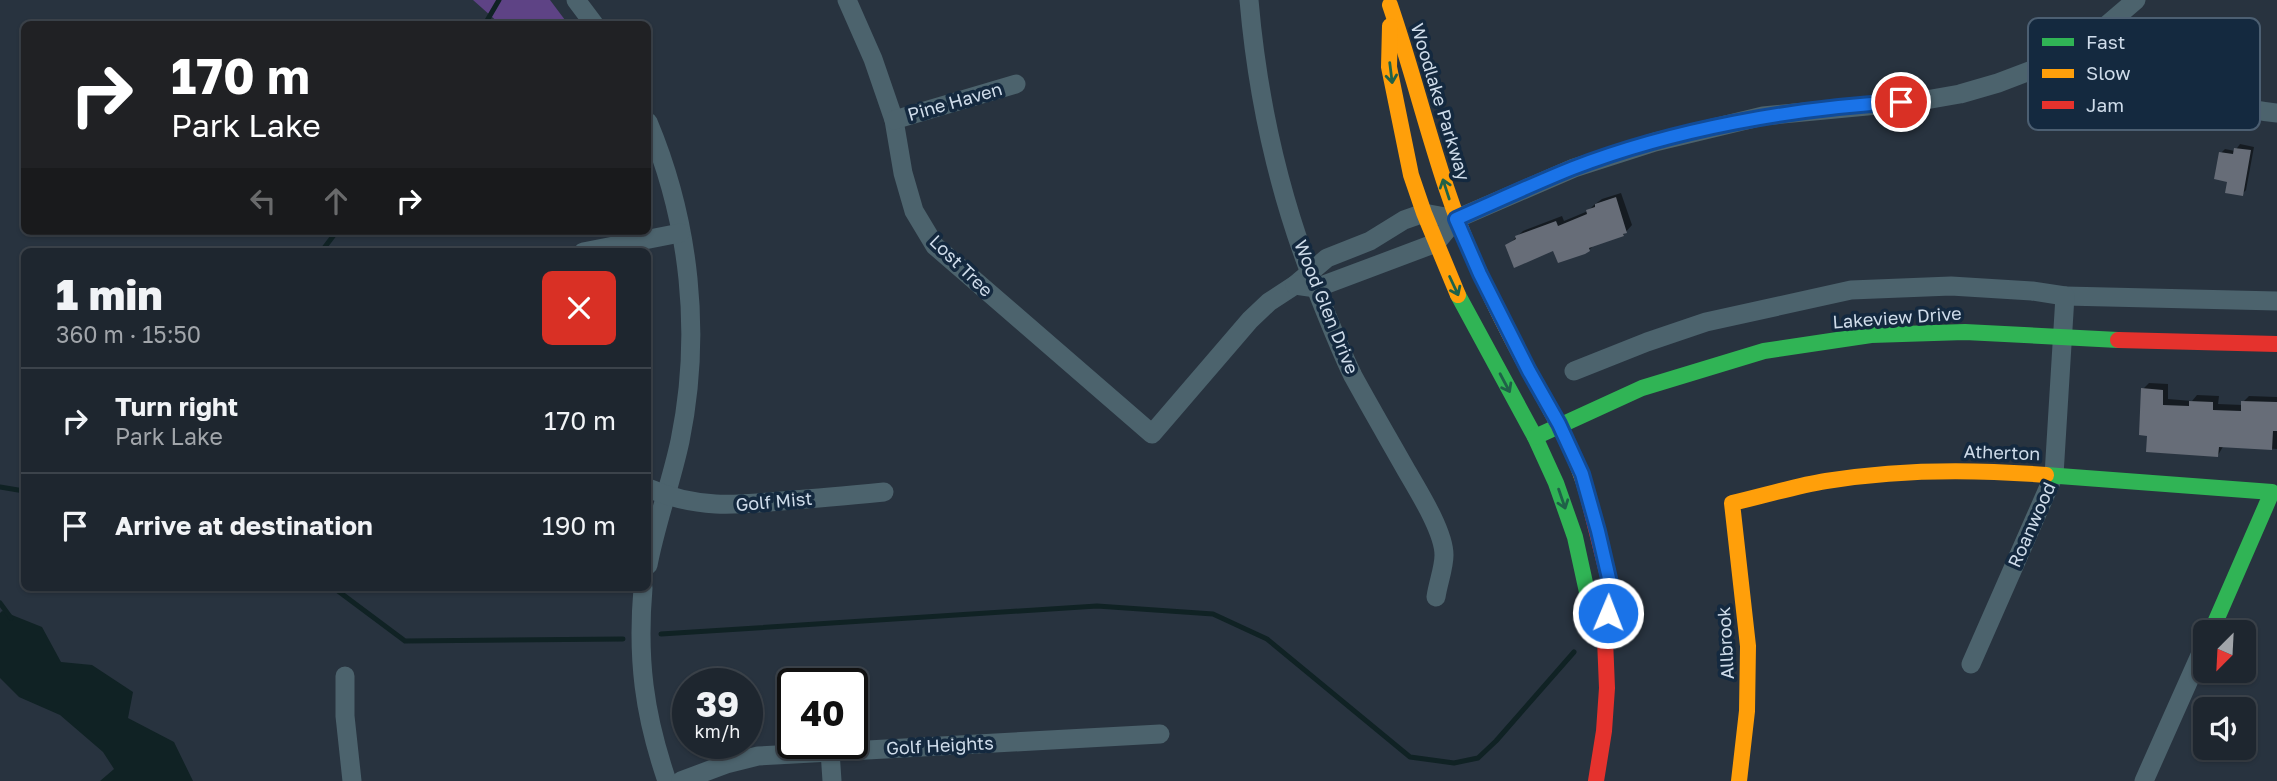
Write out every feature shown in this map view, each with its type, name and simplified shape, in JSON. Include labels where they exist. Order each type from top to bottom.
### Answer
[{"type":"street","points":[[576,0],[592,21]]},
{"type":"street","name":"Lost Tree","points":[[847,0],[873,59],[894,120],[908,191],[919,221],[935,246],[1152,434],[1250,320],[1269,302],[1295,285],[1313,279]]},
{"type":"street","name":"Wood Glen Drive","points":[[1249,0],[1254,53],[1273,148],[1292,218],[1313,279],[1353,375],[1435,525],[1444,554],[1436,597]]},
{"type":"street","points":[[2115,18],[2136,0]]},
{"type":"street","name":"Woodlake Parkway","points":[[1390,3],[1389,67],[1411,175],[1454,288],[1535,437],[1556,483],[1575,537],[1587,592],[1605,639]]},
{"type":"street","name":"Woodlake Parkway","points":[[1390,3],[1412,69],[1429,138],[1456,219],[1486,286],[1559,424],[1582,474],[1598,531],[1611,587],[1605,639],[1604,731],[1596,781]]},
{"type":"street","points":[[1313,279],[1380,264],[1436,243],[1456,219],[1574,167],[1654,142],[1763,116],[1920,101],[1960,94],[2028,72]]},
{"type":"street","name":"Pine Haven","points":[[894,120],[1016,85]]},
{"type":"street","points":[[651,130],[674,199],[687,264],[692,323],[686,410],[679,444],[657,492],[651,541]]},
{"type":"street","points":[[1313,279],[1327,258],[1370,241],[1404,220],[1424,213],[1456,219]]},
{"type":"street","points":[[603,248],[680,233]]},
{"type":"street","points":[[1370,241],[1380,264]]},
{"type":"street","points":[[1574,371],[1706,322],[1851,290],[1951,286],[2065,296],[2277,301]]},
{"type":"street","name":"Roanwood","points":[[1971,664],[2054,475],[2065,296]]},
{"type":"street","name":"Lakeview Drive","points":[[1535,437],[1642,388],[1765,351],[1871,335],[1965,332],[2153,342],[2277,344]]},
{"type":"street","name":"Atherton","points":[[1732,503],[1826,481],[1916,471],[1997,471],[2272,492],[2216,620]]},
{"type":"street","name":"Golf Mist","points":[[657,492],[694,503],[727,506],[884,492]]},
{"type":"street","name":"Allbrook","points":[[1732,503],[1748,646],[1747,710],[1739,781]]},
{"type":"street","points":[[643,591],[640,664],[646,704],[667,781]]},
{"type":"street","points":[[2144,781],[2193,671]]},
{"type":"street","points":[[345,676],[345,716],[352,781]]},
{"type":"street","name":"Golf Heights","points":[[868,749],[1160,734]]},
{"type":"street","name":"Golf Heights","points":[[681,781],[726,764],[758,756],[777,755]]},
{"type":"street","points":[[831,759],[832,781]]},
{"type":"shaded area","points":[[473,0],[550,0],[566,21],[497,21]]},
{"type":"shaded area","points":[[2,611],[42,627],[61,662],[92,665],[133,692],[128,718],[174,742],[193,781],[100,781],[114,769],[103,752],[60,715],[19,697],[0,678]]},
{"type":"building","points":[[2234,148],[2251,150],[2243,196],[2225,193],[2227,182],[2214,179],[2219,152],[2233,154]]},
{"type":"building","points":[[1616,197],[1627,233],[1623,234],[1624,236],[1589,248],[1590,251],[1585,254],[1558,263],[1553,251],[1514,268],[1505,245],[1516,239],[1515,236],[1556,221],[1558,226],[1587,214],[1586,210],[1595,207],[1595,204]]},
{"type":"building","points":[[2141,388],[2163,390],[2163,405],[2189,406],[2189,401],[2213,402],[2213,410],[2241,411],[2241,401],[2277,402],[2277,431],[2273,431],[2272,450],[2219,447],[2218,457],[2146,452],[2147,436],[2139,435]]},
{"type":"waterway","points":[[487,21],[499,0]]},
{"type":"waterway","points":[[324,248],[334,235]]},
{"type":"waterway","points":[[0,487],[21,490]]},
{"type":"waterway","points":[[338,591],[405,641],[623,639]]},
{"type":"waterway","points":[[0,603],[11,618]]},
{"type":"waterway","points":[[661,634],[1097,606],[1213,614],[1267,639],[1410,757],[1454,763],[1478,758],[1574,652]]},
{"type":"traffic: fast","points":[[1458,295],[1535,437],[1556,483],[1575,537],[1587,592],[1603,634]]},
{"type":"traffic: fast","points":[[1535,437],[1642,388],[1764,351],[1871,335],[1965,332],[2118,340]]},
{"type":"traffic: fast","points":[[2046,475],[2272,492],[2216,620]]},
{"type":"traffic: slow","points":[[1390,5],[1442,174],[1466,240],[1504,323],[1569,446],[1587,493]]},
{"type":"traffic: slow","points":[[1390,26],[1389,67],[1411,175],[1458,295]]},
{"type":"traffic: slow","points":[[1739,781],[1747,711],[1748,646],[1732,503],[1814,483],[1881,474],[1964,471],[2046,475]]},
{"type":"traffic: jam","points":[[2118,340],[2277,344]]},
{"type":"traffic: jam","points":[[1587,493],[1611,588],[1605,639],[1607,688],[1604,731],[1596,781]]},
{"type":"route","points":[[1608,613],[1611,587],[1582,474],[1559,424],[1480,274],[1456,219],[1574,167],[1654,142],[1763,116],[1901,102]]}]
